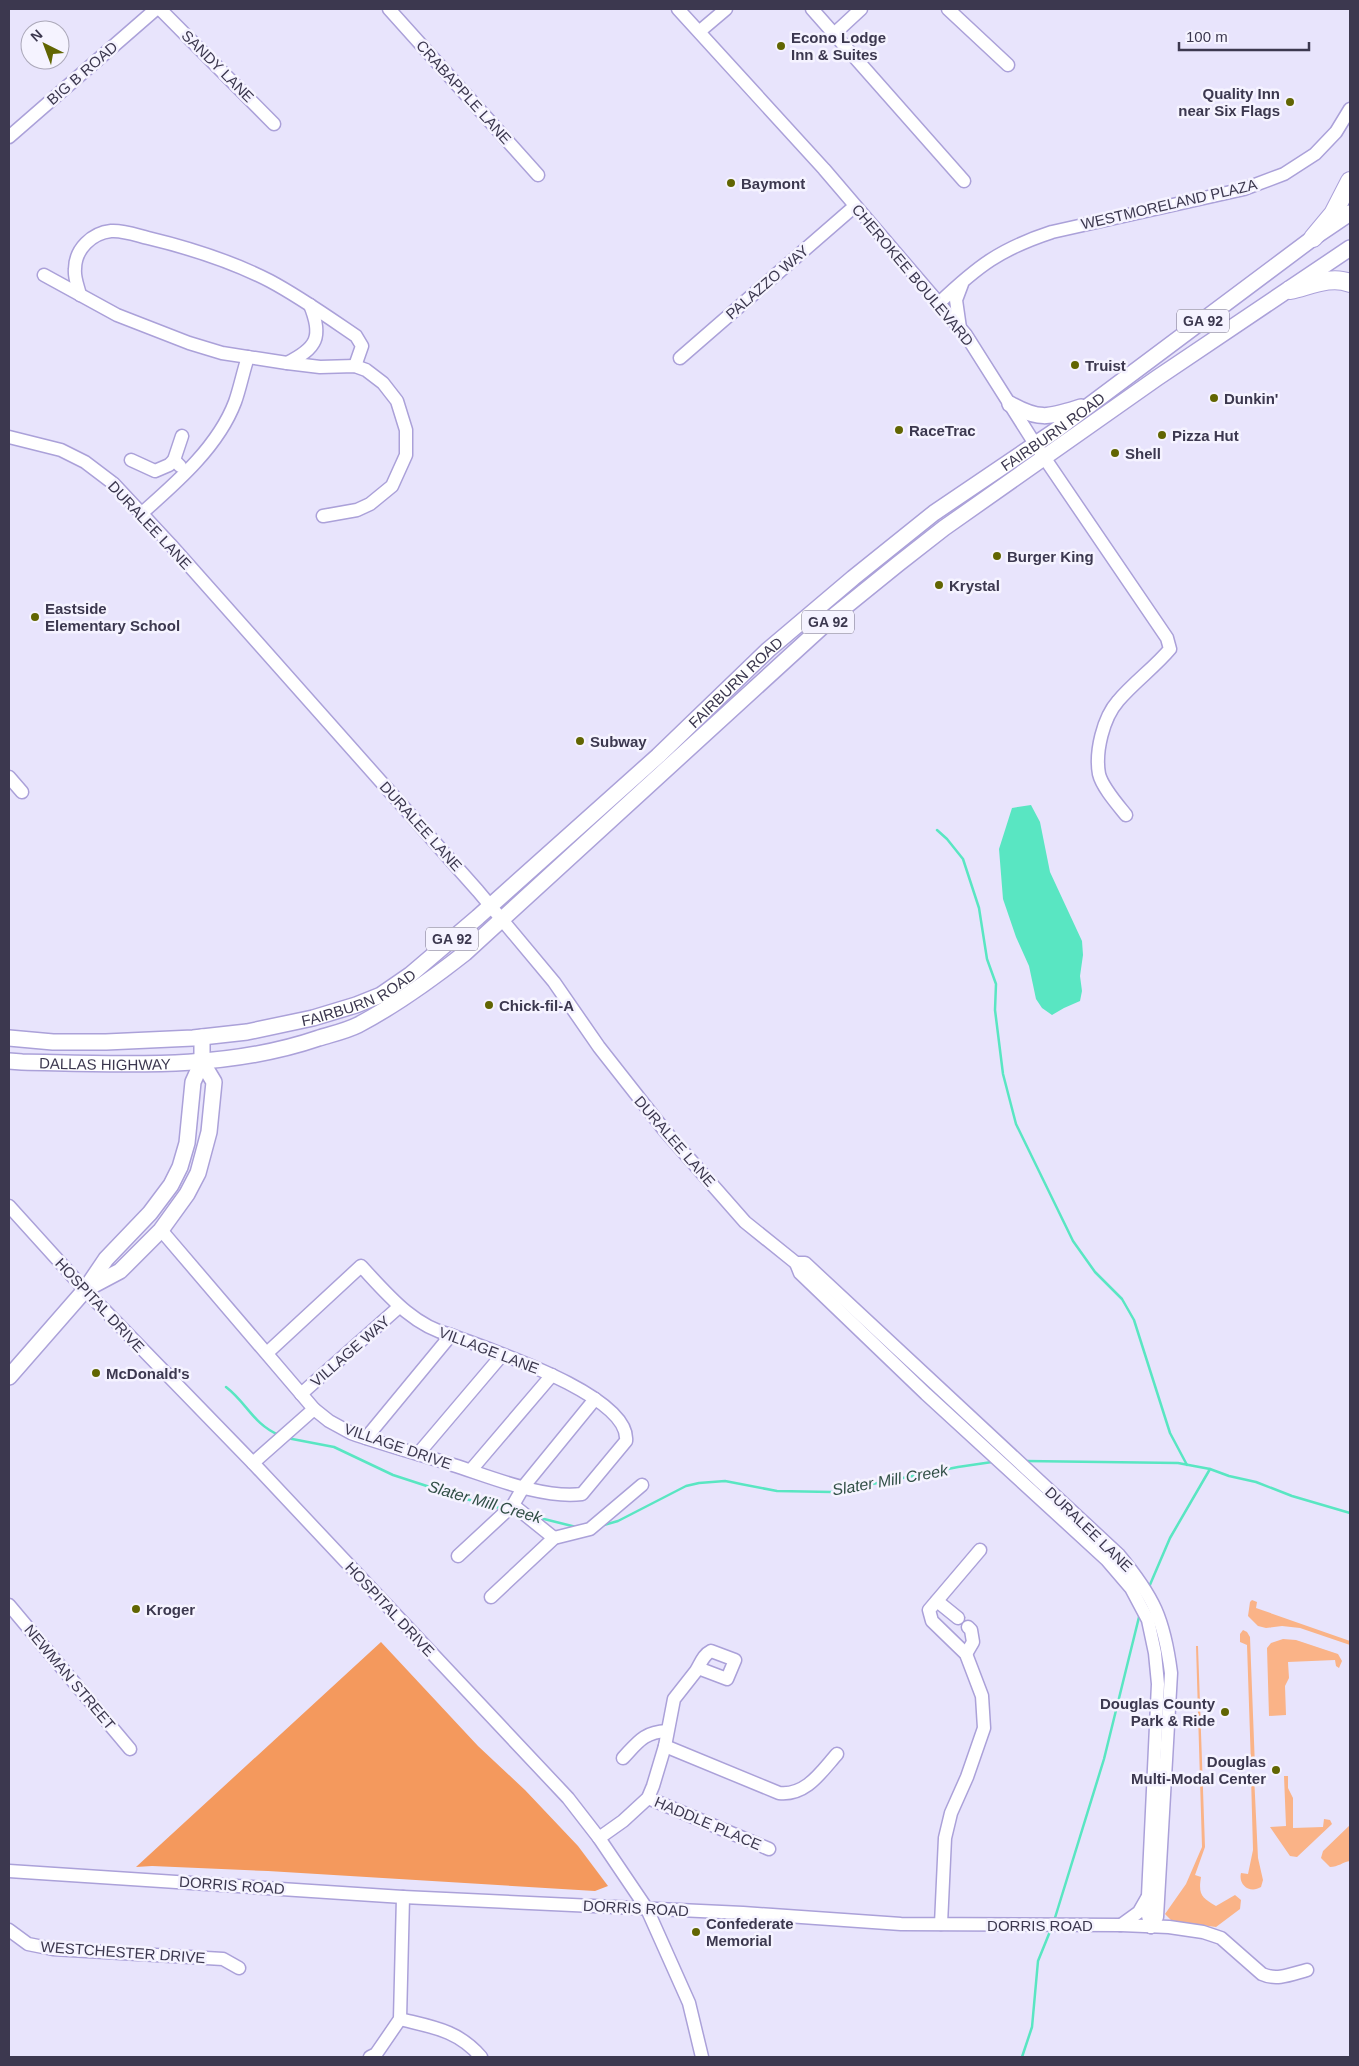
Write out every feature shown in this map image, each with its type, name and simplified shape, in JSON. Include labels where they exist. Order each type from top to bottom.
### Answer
[{"type":"highway","points":[[1313,238],[1333,214],[1350,180]]},
{"type":"highway","points":[[1290,290],[1327,281],[1340,280],[1350,283]]},
{"type":"main road","name":"FAIRBURN ROAD","points":[[202,1037],[287,1024],[356,1005],[381,995],[410,975],[491,906],[658,756],[774,645],[934,513],[1056,431],[1313,238],[1350,213]]},
{"type":"main road","name":"FAIRBURN ROAD","points":[[202,1062],[266,1054],[357,1026],[437,975],[502,919],[835,616],[944,528],[1158,378],[1350,248]]},
{"type":"main road","points":[[1010,404],[1028,414],[1040,417],[1092,403]]},
{"type":"main road","points":[[9,1377],[85,1290],[106,1259],[161,1200],[175,1177],[187,1143],[193,1082],[202,1062],[202,1037]]},
{"type":"main road","name":"DALLAS HIGHWAY","points":[[9,1038],[53,1042],[106,1042],[202,1037]]},
{"type":"main road","points":[[85,1290],[120,1271],[161,1230],[187,1194],[198,1173],[209,1132],[214,1082],[202,1062]]},
{"type":"main road","name":"DALLAS HIGHWAY","points":[[13,1063],[155,1064],[202,1062]]},
{"type":"street","name":"BIG B ROAD","points":[[9,137],[156,9]]},
{"type":"street","name":"SANDY LANE","points":[[160,9],[274,124]]},
{"type":"street","name":"CRABAPPLE LANE","points":[[389,9],[538,175]]},
{"type":"street","name":"CHEROKEE BOULEVARD","points":[[678,9],[824,169],[960,328],[1044,458],[1167,638],[1170,649],[1159,663],[1117,701],[1106,722],[1099,753],[1100,775],[1114,801],[1126,815]]},
{"type":"street","points":[[700,31],[726,9]]},
{"type":"street","points":[[812,9],[964,181]]},
{"type":"street","points":[[834,34],[861,9]]},
{"type":"street","points":[[948,9],[1008,65]]},
{"type":"street","name":"WESTMORELAND PLAZA","points":[[939,303],[969,274],[994,256],[1021,242],[1052,232],[1244,189],[1284,174],[1315,154],[1336,132],[1350,109]]},
{"type":"street","name":"PALAZZO WAY","points":[[680,358],[855,206]]},
{"type":"street","points":[[80,295],[74,268],[77,256],[84,245],[100,234],[121,232],[177,244],[216,258],[271,282],[356,336],[362,346],[355,366]]},
{"type":"street","name":"WESTMORELAND PLAZA","points":[[960,328],[956,300],[960,287],[969,274]]},
{"type":"street","points":[[44,275],[117,315],[154,331],[222,353],[320,367],[355,366],[366,370],[383,383],[397,401],[406,430],[406,456],[392,486],[370,504],[357,510],[323,516]]},
{"type":"street","points":[[924,285],[942,290],[956,287]]},
{"type":"street","points":[[287,363],[305,354],[317,338],[317,322],[310,305]]},
{"type":"street","points":[[139,511],[168,482],[185,472],[214,440],[235,403],[248,357]]},
{"type":"street","points":[[131,460],[155,471],[170,465],[174,460],[182,436]]},
{"type":"street","name":"DURALEE LANE","points":[[9,437],[61,450],[85,462],[114,484],[491,906],[554,982],[604,1055],[659,1124],[745,1222],[796,1263],[800,1273],[926,1394],[1107,1560],[1131,1588],[1152,1632],[1158,1684],[1148,1896],[1148,1916],[1151,1927]]},
{"type":"street","points":[[174,460],[185,472]]},
{"type":"street","points":[[9,777],[22,792]]},
{"type":"street","name":"HOSPITAL DRIVE","points":[[9,1206],[85,1290],[253,1463],[568,1798],[599,1838],[647,1909],[689,2003],[702,2057]]},
{"type":"street","name":"VILLAGE DRIVE","points":[[161,1230],[314,1410],[328,1421],[366,1438],[524,1486],[558,1494],[582,1494],[626,1441],[627,1432]]},
{"type":"street","name":"DURALEE LANE","points":[[796,1263],[805,1264],[1119,1555],[1139,1580],[1159,1615],[1166,1639],[1171,1673],[1157,1917],[1151,1927]]},
{"type":"street","name":"VILLAGE LANE","points":[[267,1354],[361,1266],[399,1307],[437,1332],[451,1335],[552,1375],[595,1399],[623,1424],[627,1432]]},
{"type":"street","name":"VILLAGE WAY","points":[[301,1394],[399,1307]]},
{"type":"street","points":[[366,1438],[451,1335]]},
{"type":"street","points":[[418,1454],[502,1355]]},
{"type":"street","points":[[471,1470],[552,1375]]},
{"type":"street","points":[[458,1556],[513,1505],[524,1486],[595,1399]]},
{"type":"street","points":[[253,1463],[314,1410]]},
{"type":"street","points":[[491,1597],[554,1538],[590,1529],[642,1485]]},
{"type":"street","points":[[513,1505],[554,1538]]},
{"type":"street","points":[[941,1924],[945,1838],[951,1813],[967,1777],[984,1728],[982,1696],[966,1654],[932,1621],[929,1610],[980,1550]]},
{"type":"street","points":[[937,1601],[958,1618]]},
{"type":"street","name":"NEWMAN STREET","points":[[9,1605],[130,1750]]},
{"type":"street","points":[[966,1654],[973,1642],[971,1630],[968,1627]]},
{"type":"street","points":[[599,1838],[623,1821],[648,1798],[654,1786],[665,1746],[674,1699],[698,1668]]},
{"type":"street","points":[[623,1758],[645,1735],[656,1731],[667,1731]]},
{"type":"street","points":[[665,1746],[779,1794],[789,1795],[802,1790],[811,1783],[838,1754]]},
{"type":"street","name":"HADDLE PLACE","points":[[648,1798],[769,1849]]},
{"type":"street","name":"DORRIS ROAD","points":[[9,1870],[403,1897],[900,1924],[1121,1925],[1151,1927],[1203,1932],[1221,1938],[1262,1974],[1269,1977],[1277,1978],[1307,1970]]},
{"type":"street","points":[[1121,1925],[1139,1912],[1148,1896]]},
{"type":"street","points":[[370,2057],[376,2054],[400,2019],[403,1897]]},
{"type":"street","name":"WESTCHESTER DRIVE","points":[[9,1930],[13,1935],[28,1944],[53,1950],[223,1959],[239,1968]]},
{"type":"street","points":[[400,2019],[449,2032],[474,2049],[480,2057]]},
{"type":"shaded area","points":[[1031,805],[1040,822],[1050,872],[1082,941],[1083,955],[1080,976],[1082,991],[1080,1001],[1052,1015],[1042,1008],[1036,999],[1029,966],[1016,937],[1003,899],[999,849],[1012,808]]},
{"type":"shaded area","points":[[1252,1600],[1257,1602],[1256,1608],[1350,1641],[1350,1645],[1300,1628],[1282,1626],[1266,1628],[1258,1626],[1248,1616]]},
{"type":"shaded area","points":[[1243,1630],[1250,1637],[1255,1767],[1244,1767],[1251,1765],[1247,1645],[1240,1642],[1240,1634]]},
{"type":"shaded area","points":[[1283,1639],[1296,1640],[1338,1654],[1342,1661],[1339,1668],[1336,1666],[1335,1660],[1288,1662],[1289,1678],[1285,1686],[1286,1715],[1269,1716],[1267,1648],[1271,1643]]},
{"type":"shaded area","points":[[381,1642],[478,1746],[525,1790],[578,1846],[608,1886],[595,1891],[268,1871],[136,1867]]},
{"type":"shaded area","points":[[1196,1646],[1198,1646],[1205,1847],[1195,1875],[1201,1877],[1200,1888],[1204,1898],[1216,1906],[1235,1895],[1241,1900],[1240,1909],[1216,1927],[1172,1921],[1165,1914],[1186,1884],[1202,1847]]},
{"type":"shaded area","points":[[1244,1774],[1254,1775],[1258,1858],[1263,1880],[1261,1887],[1257,1889],[1249,1889],[1241,1881],[1241,1873],[1248,1874],[1253,1850],[1251,1777],[1244,1776]]},
{"type":"shaded area","points":[[1284,1776],[1288,1776],[1288,1788],[1293,1798],[1293,1828],[1323,1827],[1324,1819],[1330,1820],[1332,1824],[1297,1857],[1290,1856],[1270,1827],[1286,1826]]},
{"type":"shaded area","points":[[1350,1825],[1350,1861],[1330,1867],[1321,1858],[1323,1851]]},
{"type":"waterway","points":[[937,830],[963,859],[979,908],[987,959],[996,984],[995,1010],[1003,1074],[1016,1124],[1073,1241],[1095,1272],[1122,1299],[1134,1320],[1170,1433],[1187,1465]]},
{"type":"waterway","name":"Slater Mill Creek","points":[[226,1387],[256,1419],[279,1435]]},
{"type":"waterway","name":"Slater Mill Creek","points":[[287,1438],[334,1447],[393,1475],[479,1503],[504,1509]]},
{"type":"waterway","name":"Slater Mill Creek","points":[[1025,1461],[1178,1463],[1210,1469],[1229,1476],[1256,1482],[1292,1496],[1350,1513]]},
{"type":"waterway","name":"Slater Mill Creek","points":[[604,1525],[618,1521],[686,1486],[699,1483],[725,1481],[777,1491],[832,1492],[992,1462]]},
{"type":"waterway","points":[[1149,1587],[1170,1538],[1210,1469]]},
{"type":"waterway","name":"Slater Mill Creek","points":[[536,1517],[576,1527]]},
{"type":"waterway","points":[[1054,1921],[1104,1759],[1140,1613]]},
{"type":"waterway","points":[[1022,2057],[1032,2027],[1038,1961],[1051,1929]]},
{"type":"place","name":"Econo Lodge Inn & Suites","points":[[781,46]]},
{"type":"place","name":"Quality Inn near Six Flags","points":[[1290,102]]},
{"type":"place","name":"Baymont","points":[[731,183]]},
{"type":"place","name":"Truist","points":[[1075,365]]},
{"type":"place","name":"Dunkin'","points":[[1214,398]]},
{"type":"place","name":"RaceTrac","points":[[899,430]]},
{"type":"place","name":"Pizza Hut","points":[[1162,435]]},
{"type":"place","name":"Shell","points":[[1115,453]]},
{"type":"place","name":"Burger King","points":[[997,556]]},
{"type":"place","name":"Krystal","points":[[939,585]]},
{"type":"place","name":"Eastside Elementary School","points":[[35,617]]},
{"type":"place","name":"Subway","points":[[580,741]]},
{"type":"place","name":"Chick-fil-A","points":[[489,1005]]},
{"type":"place","name":"McDonald's","points":[[96,1373]]},
{"type":"place","name":"Kroger","points":[[136,1609]]},
{"type":"place","name":"Douglas County Park & Ride","points":[[1225,1712]]},
{"type":"place","name":"Douglas Multi-Modal Center","points":[[1276,1770]]},
{"type":"place","name":"Confederate Memorial","points":[[696,1932]]}]
